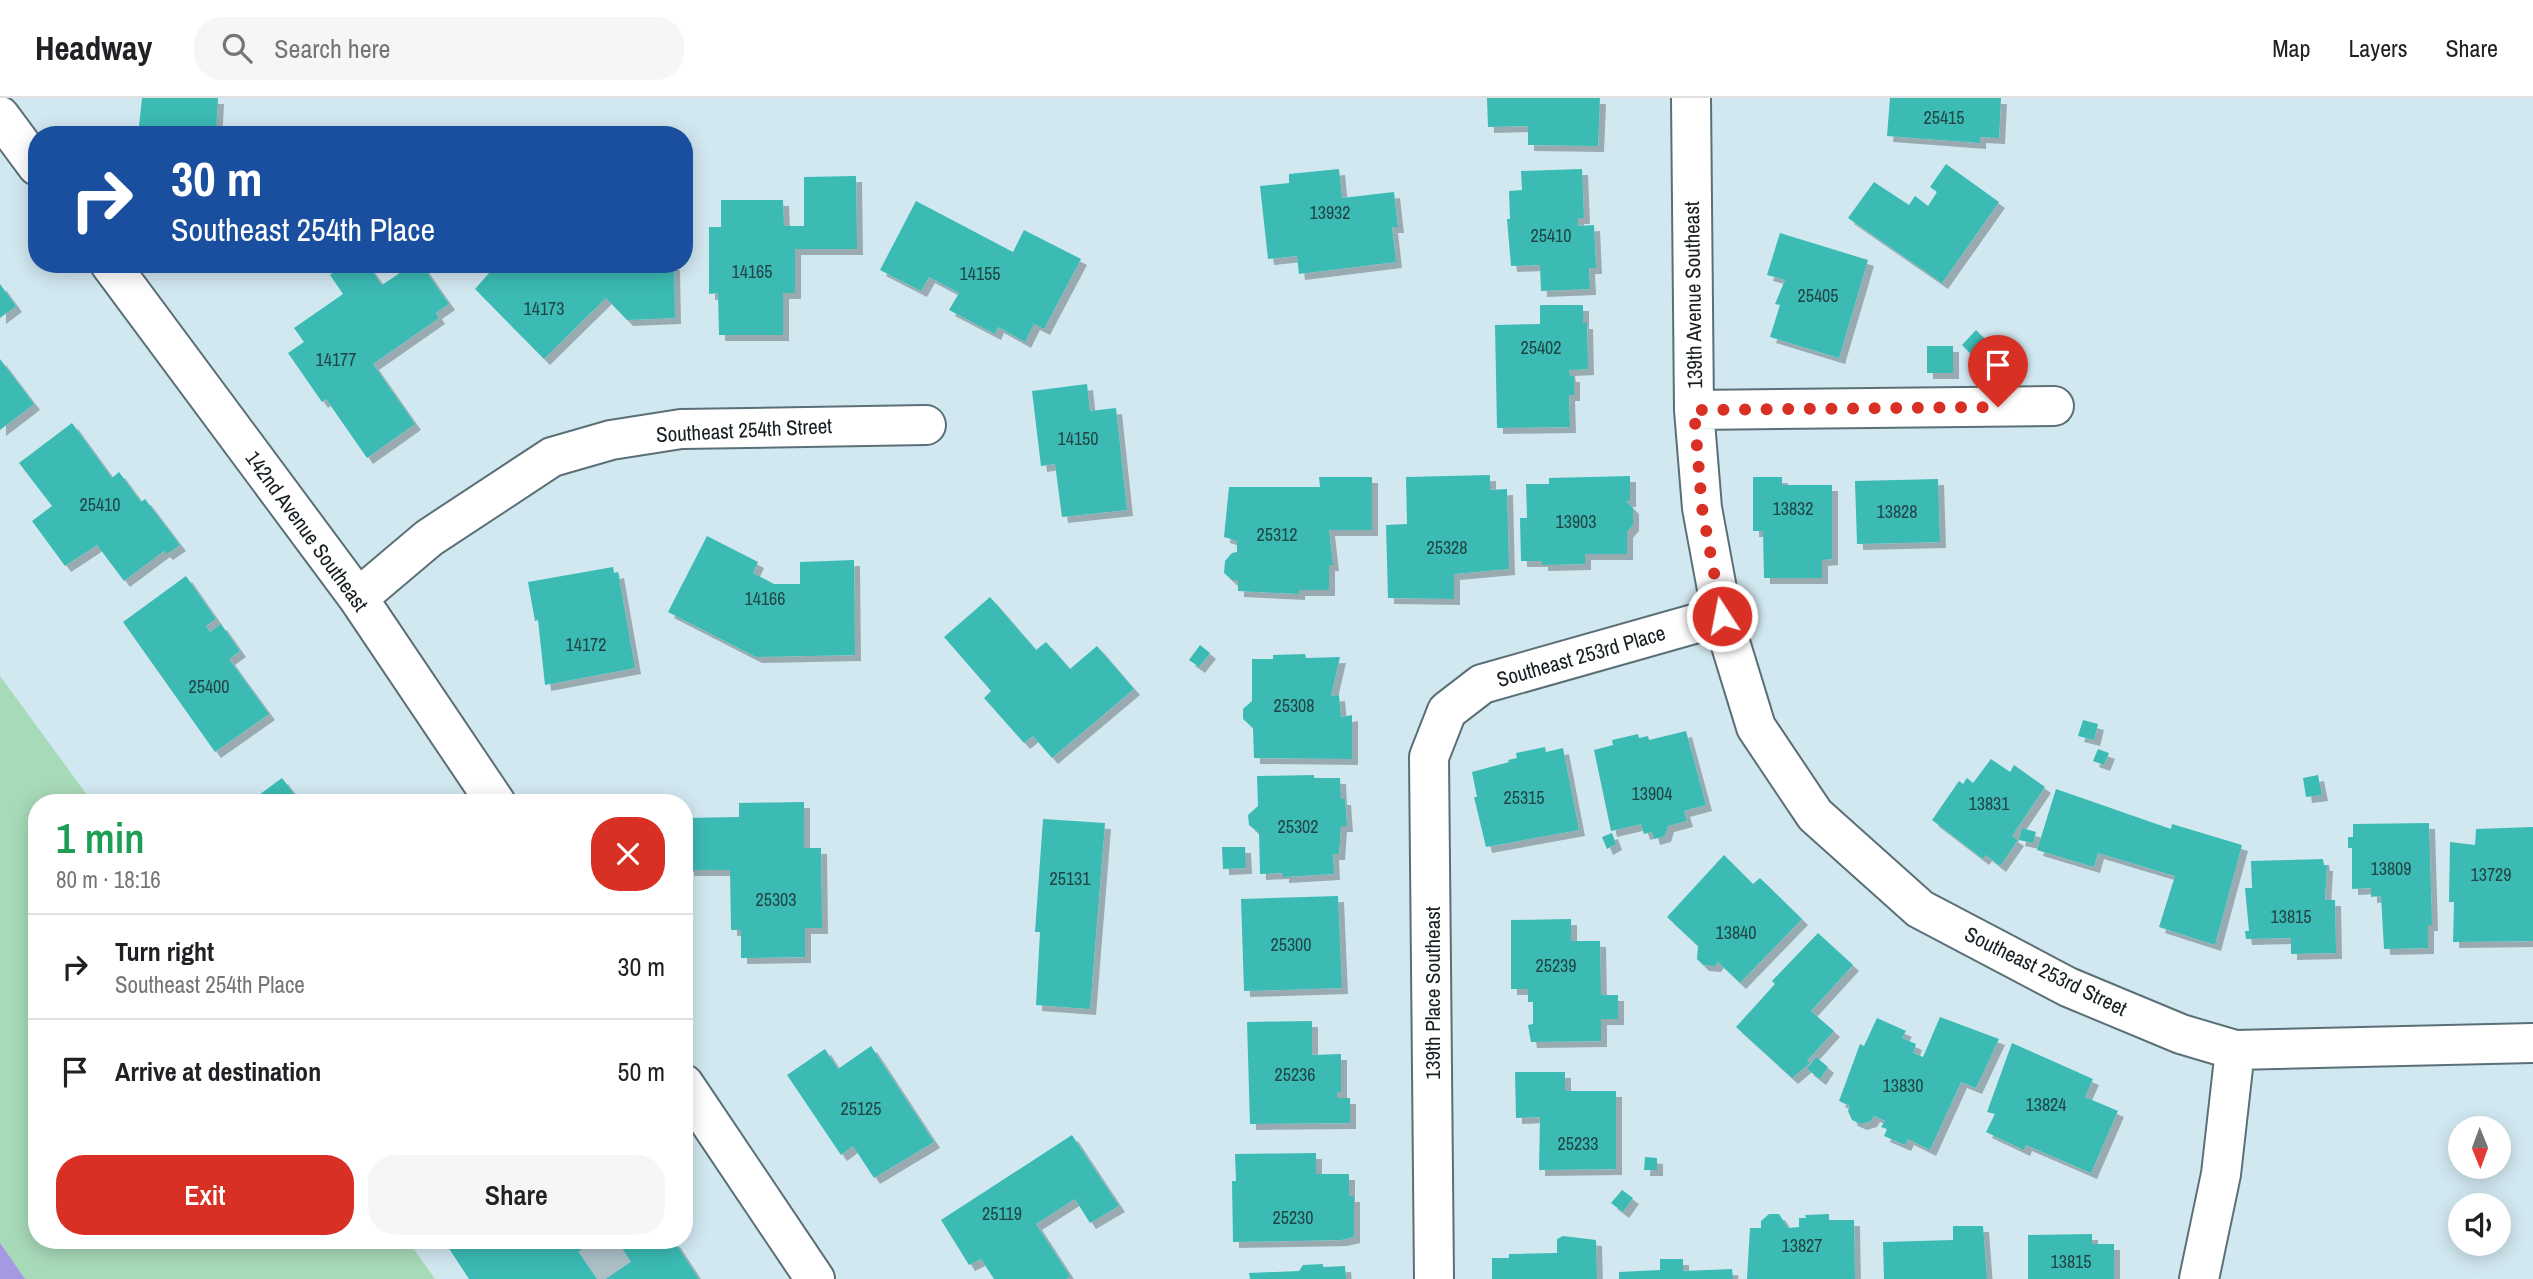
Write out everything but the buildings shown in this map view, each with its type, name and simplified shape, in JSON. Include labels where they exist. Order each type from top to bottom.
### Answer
[{"type":"street","name":"139th Avenue Southeast","points":[[1691,98],[1694,410],[1702,508],[1722,616]]},
{"type":"street","points":[[0,116],[28,154]]},
{"type":"street","name":"142nd Avenue Southeast","points":[[117,273],[358,598],[490,794]]},
{"type":"street","points":[[1694,410],[2054,406]]},
{"type":"street","name":"Southeast 254th Street","points":[[358,598],[429,538],[552,457],[611,440],[681,429],[926,425]]},
{"type":"street","name":"Southeast 253rd Place","points":[[1447,711],[1482,684],[1722,616]]},
{"type":"street","name":"Southeast 253rd Street","points":[[1722,616],[1756,727],[1815,815],[1920,909],[2068,987],[2181,1034],[2235,1050],[2533,1042]]},
{"type":"street","name":"139th Place Southeast","points":[[1434,1279],[1429,757],[1447,711]]},
{"type":"street","points":[[2199,1279],[2221,1174],[2235,1050]]},
{"type":"street","points":[[693,1097],[815,1279]]},
{"type":"green space","points":[[0,676],[86,794],[28,794],[28,1249],[414,1249],[435,1279],[0,1279]]},
{"type":"shaded area","points":[[0,1243],[25,1279],[0,1279]]},
{"type":"tunnel","points":[[599,1249],[620,1279]]},
{"type":"route","points":[[1722,616],[1702,508],[1694,410],[1998,407]]}]
